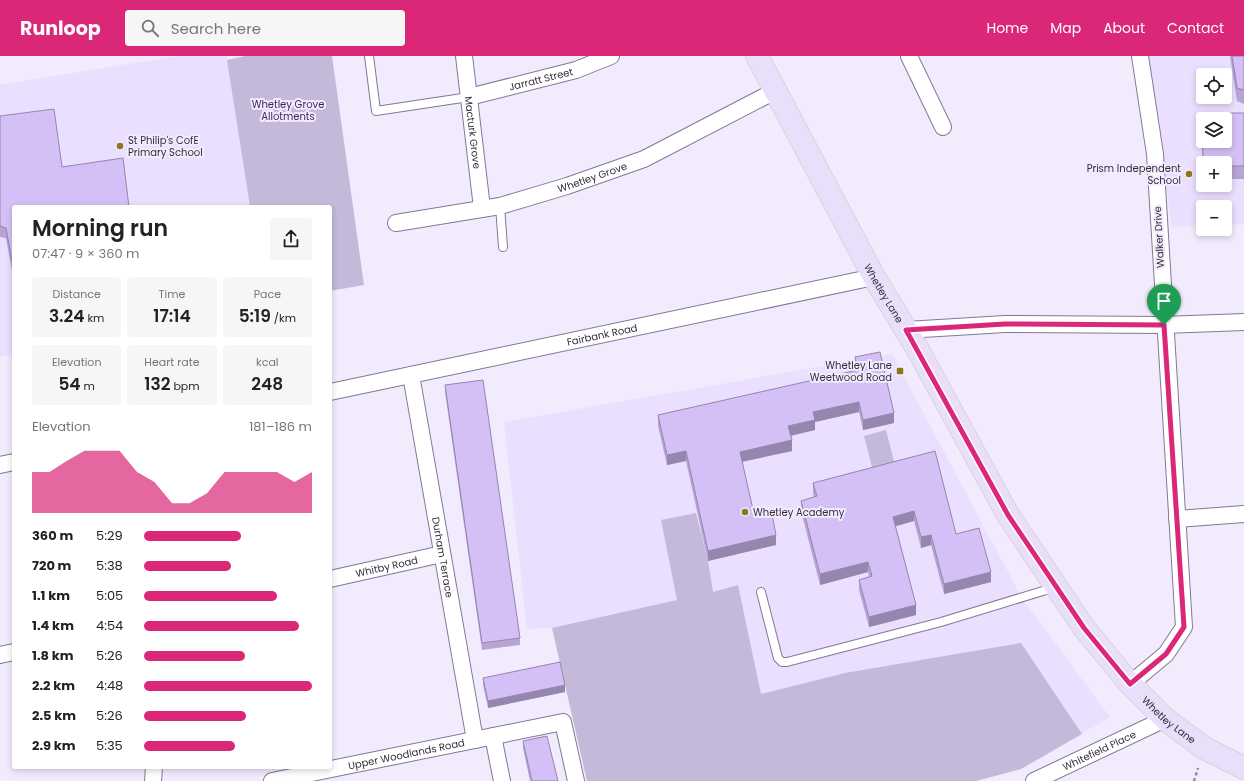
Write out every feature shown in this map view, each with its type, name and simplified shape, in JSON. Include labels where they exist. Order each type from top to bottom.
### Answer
[{"type":"main road","name":"Whetley Lane","points":[[757,56],[874,277],[906,330],[1008,515],[1084,628],[1130,684],[1165,719],[1204,748],[1244,768]]},
{"type":"street","name":"Macturk Grove","points":[[464,56],[482,208]]},
{"type":"street","name":"Jarratt Street","points":[[468,98],[576,70],[611,56]]},
{"type":"street","points":[[909,56],[943,127]]},
{"type":"street","name":"Walker Drive","points":[[1130,684],[1166,654],[1184,627],[1164,325],[1155,154],[1140,56]]},
{"type":"street","name":"Whetley Grove","points":[[396,223],[500,206],[567,186],[644,159],[775,91]]},
{"type":"street","name":"Fairbank Road","points":[[332,392],[874,277]]},
{"type":"street","points":[[906,330],[1005,324],[1164,325],[1244,322]]},
{"type":"street","name":"Durham Terrace","points":[[411,375],[475,740]]},
{"type":"street","points":[[0,465],[12,462]]},
{"type":"street","points":[[1177,519],[1244,514]]},
{"type":"street","name":"Whitby Road","points":[[332,579],[442,554]]},
{"type":"street","points":[[0,655],[12,652]]},
{"type":"street","name":"Whitefield Place","points":[[1034,781],[1165,719]]},
{"type":"street","name":"Upper Woodlands Road","points":[[332,769],[563,722],[576,781]]},
{"type":"street","points":[[493,736],[502,781]]},
{"type":"street","points":[[153,781],[154,769]]},
{"type":"street","name":"Upper Woodlands Road","points":[[272,781],[331,769]]},
{"type":"lane","points":[[369,56],[376,111],[468,98]]},
{"type":"lane","points":[[500,206],[503,247]]},
{"type":"lane","points":[[761,592],[778,658],[782,662],[787,662],[942,622],[1056,587]]},
{"type":"shaded area","name":"St Philip's CofE Primary School","points":[[177,56],[227,56],[250,205],[12,205],[12,354],[0,357],[0,85]]},
{"type":"shaded area","points":[[1146,56],[1244,56],[1244,224],[1232,225],[1232,200],[1196,200],[1196,226],[1172,227]]},
{"type":"shaded area","name":"Whetley Academy","points":[[892,354],[1023,600],[1110,717],[1021,769],[976,781],[587,781],[552,628],[527,629],[504,422]]},
{"type":"green space","name":"Whetley Grove Allotments","points":[[245,56],[332,56],[364,285],[332,291],[332,205],[250,205],[227,60]]},
{"type":"green space","points":[[886,430],[895,465],[873,471],[864,436]]},
{"type":"green space","points":[[696,513],[708,561],[713,592],[738,585],[761,694],[845,673],[1021,643],[1082,734],[1021,769],[976,781],[587,781],[552,628],[677,600],[661,520]]},
{"type":"building","points":[[1232,56],[1244,56],[1244,90],[1237,88]]},
{"type":"building","points":[[54,109],[62,167],[123,158],[129,205],[12,205],[12,261],[6,228],[0,226],[0,116]]},
{"type":"building","points":[[1232,113],[1244,113],[1244,166],[1232,166],[1232,156],[1203,156],[1203,148],[1232,148]]},
{"type":"building","points":[[880,352],[894,413],[863,420],[859,402],[813,412],[815,420],[788,426],[792,440],[740,452],[754,514],[771,510],[776,535],[708,551],[686,451],[667,455],[658,415],[858,370],[855,357]]},
{"type":"building","points":[[483,380],[520,638],[482,643],[445,385]]},
{"type":"building","points":[[935,451],[956,534],[979,528],[991,572],[944,584],[931,535],[921,537],[914,511],[893,517],[916,605],[869,617],[859,580],[872,576],[868,562],[820,574],[801,501],[817,496],[813,483]]},
{"type":"building","points":[[560,662],[565,685],[488,701],[483,678]]},
{"type":"building","points":[[547,736],[558,781],[532,781],[523,741]]},
{"type":"place","name":"St Philip's CofE Primary School","points":[[120,146]]},
{"type":"place","name":"Prism Independent School","points":[[1189,174]]},
{"type":"place","name":"Whetley Lane Weetwood Road","points":[[900,371]]},
{"type":"place","name":"Whetley Academy","points":[[745,512]]},
{"type":"route","points":[[1005,324],[1164,325],[1184,627],[1166,654],[1130,684],[1084,628],[1008,515],[906,330],[1005,324]]}]
